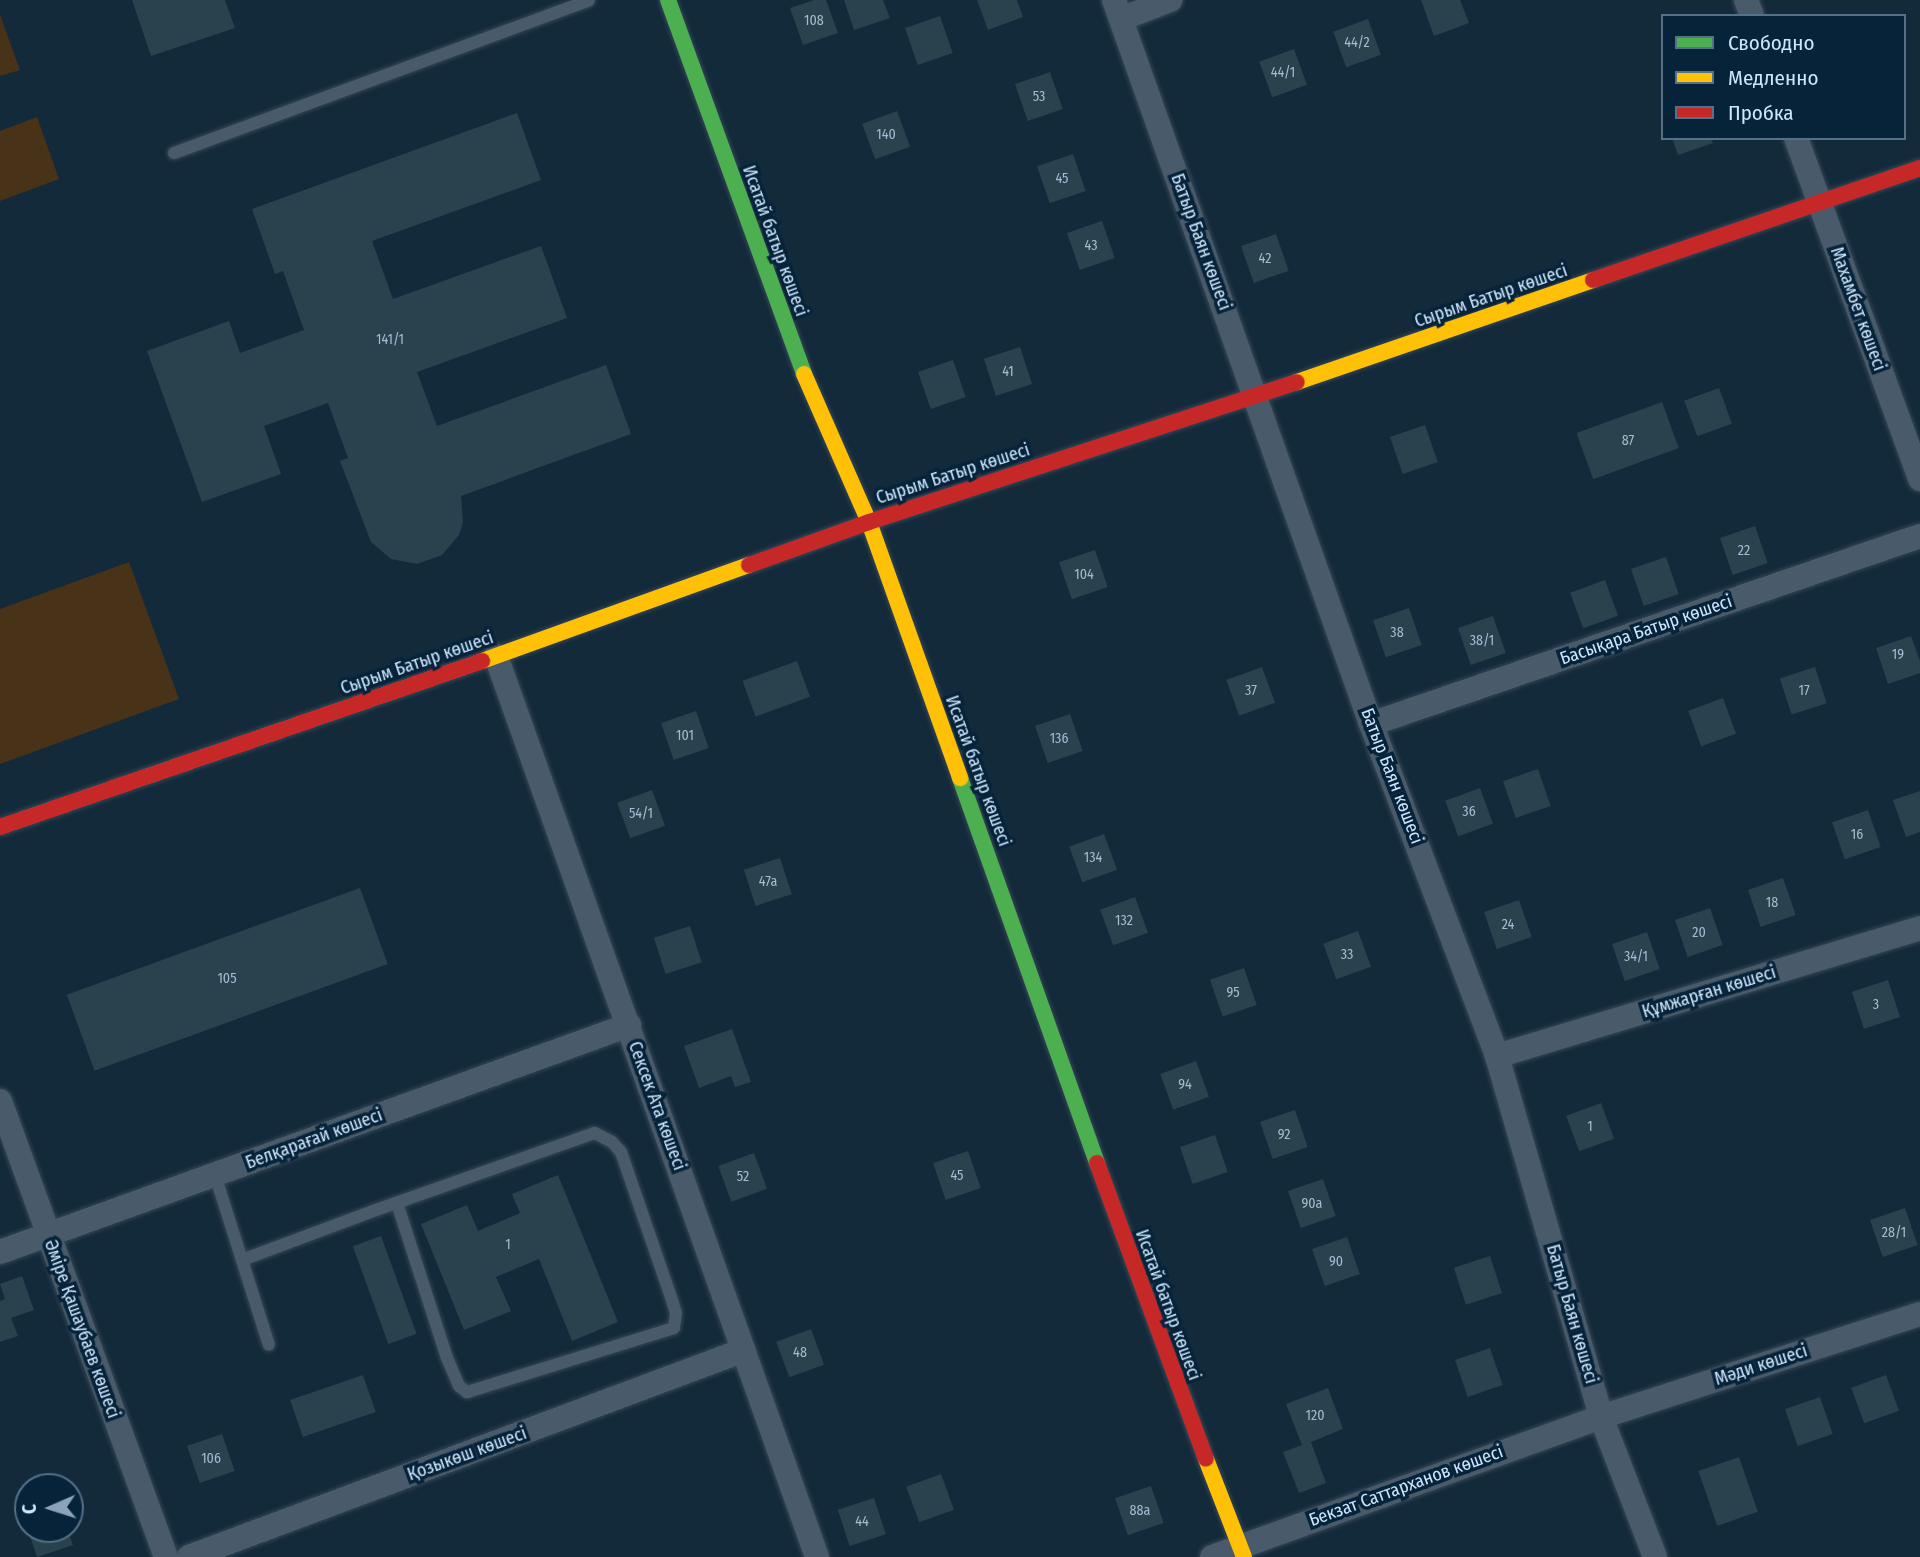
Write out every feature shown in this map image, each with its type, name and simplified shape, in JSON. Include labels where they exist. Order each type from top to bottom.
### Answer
[{"type":"street","name":"Исатай батыр көшесі","points":[[668,0],[797,359],[869,522],[1168,1363],[1242,1551]]},
{"type":"street","points":[[1117,10],[1170,0]]},
{"type":"street","name":"Батыр Баян көшесі","points":[[1117,10],[1257,396],[1371,724],[1497,1056],[1601,1417],[1655,1557]]},
{"type":"street","name":"Махамбет көшесі","points":[[1797,140],[1920,479]]},
{"type":"street","name":"Сырым Батыр көшесі","points":[[0,827],[496,656],[869,522],[1257,396],[1820,205],[1920,168]]},
{"type":"street","name":"Басықара Батыр көшесі","points":[[1371,724],[1920,536]]},
{"type":"street","name":"Сексек Ата көшесі","points":[[496,656],[817,1557]]},
{"type":"street","name":"Құмжарған көшесі","points":[[1497,1056],[1920,928]]},
{"type":"street","name":"Белқарағай көшесі","points":[[0,1252],[629,1025]]},
{"type":"street","name":"Әміре Қашаубаев көшесі","points":[[0,1101],[166,1557]]},
{"type":"street","name":"Мәди көшесі","points":[[1601,1417],[1920,1314]]},
{"type":"street","name":"Қозыкөш көшесі","points":[[188,1557],[744,1350]]},
{"type":"street","name":"Бекзат Саттарханов көшесі","points":[[1212,1557],[1242,1551],[1601,1417]]},
{"type":"lane","points":[[174,153],[589,0]]},
{"type":"lane","points":[[242,1260],[397,1203],[595,1133],[612,1142],[621,1152],[676,1312],[674,1328],[467,1392],[459,1386],[447,1358],[397,1203]]},
{"type":"lane","points":[[215,1175],[269,1345]]},
{"type":"shaded area","points":[[0,15],[20,70],[0,76]]},
{"type":"shaded area","points":[[37,117],[59,179],[0,201],[0,131]]},
{"type":"shaded area","points":[[129,562],[179,699],[0,764],[0,609]]},
{"type":"building","points":[[132,0],[225,0],[235,28],[151,56]]},
{"type":"building","points":[[814,0],[826,0],[838,33],[803,45],[790,8]]},
{"type":"building","points":[[844,0],[883,0],[890,18],[854,30]]},
{"type":"building","points":[[977,0],[1017,0],[1023,17],[988,30]]},
{"type":"building","points":[[1421,0],[1460,0],[1469,23],[1434,36]]},
{"type":"building","points":[[940,16],[953,53],[918,65],[905,28]]},
{"type":"building","points":[[1368,19],[1381,55],[1346,67],[1333,32]]},
{"type":"building","points":[[1294,49],[1307,85],[1272,97],[1259,62]]},
{"type":"building","points":[[1050,72],[1063,109],[1028,121],[1015,84]]},
{"type":"building","points":[[897,111],[910,147],[875,159],[862,124]]},
{"type":"building","points":[[517,113],[541,180],[372,241],[393,299],[541,246],[567,318],[417,372],[437,426],[606,365],[631,434],[461,496],[463,522],[459,535],[442,555],[417,564],[391,559],[371,542],[340,461],[348,458],[328,403],[264,426],[281,474],[202,502],[147,351],[229,321],[240,353],[304,330],[283,271],[275,274],[252,209]]},
{"type":"building","points":[[1673,140],[1712,140],[1713,143],[1678,155]]},
{"type":"building","points":[[1073,154],[1086,191],[1050,203],[1037,166]]},
{"type":"building","points":[[1102,221],[1115,258],[1080,270],[1067,233]]},
{"type":"building","points":[[1276,234],[1289,271],[1254,283],[1241,246]]},
{"type":"building","points":[[1020,347],[1032,384],[996,396],[984,359]]},
{"type":"building","points":[[953,360],[966,397],[931,409],[918,372]]},
{"type":"building","points":[[1719,388],[1732,424],[1697,436],[1684,401]]},
{"type":"building","points":[[1662,402],[1679,448],[1593,479],[1576,433]]},
{"type":"building","points":[[1425,425],[1438,462],[1403,474],[1390,437]]},
{"type":"building","points":[[1755,526],[1768,563],[1733,575],[1720,538]]},
{"type":"building","points":[[1095,550],[1108,587],[1072,599],[1059,562]]},
{"type":"building","points":[[1666,557],[1679,594],[1644,606],[1631,569]]},
{"type":"building","points":[[1605,580],[1618,616],[1583,628],[1570,593]]},
{"type":"building","points":[[1409,608],[1422,645],[1386,657],[1373,620]]},
{"type":"building","points":[[1493,616],[1506,653],[1471,665],[1458,628]]},
{"type":"building","points":[[1911,636],[1920,661],[1920,673],[1888,684],[1876,648]]},
{"type":"building","points":[[797,661],[810,697],[755,717],[742,681]]},
{"type":"building","points":[[1262,667],[1275,703],[1239,716],[1226,680]]},
{"type":"building","points":[[1815,667],[1827,703],[1792,715],[1780,678]]},
{"type":"building","points":[[1723,698],[1736,734],[1701,746],[1688,711]]},
{"type":"building","points":[[696,711],[709,748],[674,760],[661,723]]},
{"type":"building","points":[[1070,714],[1083,751],[1048,763],[1035,726]]},
{"type":"building","points":[[1538,769],[1551,806],[1516,818],[1503,781]]},
{"type":"building","points":[[1480,788],[1493,824],[1458,836],[1445,801]]},
{"type":"building","points":[[652,790],[665,826],[630,838],[617,803]]},
{"type":"building","points":[[1920,791],[1920,832],[1906,837],[1893,800]]},
{"type":"building","points":[[1868,810],[1881,847],[1845,859],[1832,822]]},
{"type":"building","points":[[1104,834],[1117,870],[1082,882],[1069,847]]},
{"type":"building","points":[[780,858],[792,894],[756,906],[744,870]]},
{"type":"building","points":[[1783,878],[1796,915],[1761,927],[1748,890]]},
{"type":"building","points":[[360,888],[388,964],[95,1071],[67,995]]},
{"type":"building","points":[[1135,897],[1148,933],[1113,945],[1100,910]]},
{"type":"building","points":[[1519,900],[1532,937],[1497,949],[1484,912]]},
{"type":"building","points":[[1710,908],[1723,945],[1688,957],[1675,920]]},
{"type":"building","points":[[690,926],[702,962],[666,974],[654,938]]},
{"type":"building","points":[[1358,931],[1371,967],[1336,979],[1323,944]]},
{"type":"building","points":[[1647,932],[1660,969],[1625,981],[1612,944]]},
{"type":"building","points":[[1244,968],[1257,1005],[1223,1017],[1210,980]]},
{"type":"building","points":[[1888,980],[1900,1017],[1864,1029],[1852,992]]},
{"type":"building","points":[[732,1029],[751,1082],[735,1087],[731,1076],[699,1088],[684,1046]]},
{"type":"building","points":[[1196,1061],[1209,1097],[1173,1110],[1160,1074]]},
{"type":"building","points":[[1601,1103],[1614,1139],[1579,1151],[1566,1116]]},
{"type":"building","points":[[1295,1110],[1308,1147],[1273,1159],[1260,1122]]},
{"type":"building","points":[[1215,1135],[1228,1172],[1193,1184],[1180,1147]]},
{"type":"building","points":[[968,1151],[981,1188],[946,1200],[933,1163]]},
{"type":"building","points":[[754,1153],[767,1189],[731,1202],[718,1166]]},
{"type":"building","points":[[558,1175],[618,1322],[572,1341],[539,1259],[496,1277],[511,1311],[464,1330],[421,1224],[467,1205],[478,1231],[520,1213],[512,1194]]},
{"type":"building","points":[[1323,1179],[1336,1216],[1301,1228],[1288,1191]]},
{"type":"building","points":[[1905,1208],[1918,1245],[1883,1257],[1870,1220]]},
{"type":"building","points":[[381,1236],[417,1334],[388,1344],[353,1246]]},
{"type":"building","points":[[1347,1237],[1360,1274],[1325,1286],[1312,1249]]},
{"type":"building","points":[[1490,1256],[1502,1293],[1466,1305],[1454,1268]]},
{"type":"building","points":[[22,1276],[34,1310],[11,1318],[18,1336],[0,1342],[0,1301],[5,1299],[0,1284]]},
{"type":"building","points":[[811,1329],[824,1365],[789,1377],[776,1342]]},
{"type":"building","points":[[1490,1348],[1503,1385],[1468,1397],[1455,1360]]},
{"type":"building","points":[[363,1375],[376,1412],[303,1437],[290,1400]]},
{"type":"building","points":[[1886,1375],[1899,1411],[1864,1423],[1851,1388]]},
{"type":"building","points":[[1328,1388],[1343,1429],[1311,1442],[1326,1483],[1299,1493],[1283,1452],[1302,1445],[1286,1404]]},
{"type":"building","points":[[1820,1397],[1833,1434],[1798,1446],[1785,1409]]},
{"type":"building","points":[[222,1434],[235,1471],[200,1483],[187,1446]]},
{"type":"building","points":[[1739,1457],[1758,1512],[1717,1526],[1698,1471]]},
{"type":"building","points":[[941,1474],[954,1510],[919,1522],[906,1487]]},
{"type":"building","points":[[1151,1486],[1164,1523],[1128,1535],[1115,1498]]},
{"type":"building","points":[[874,1498],[886,1534],[850,1546],[838,1510]]},
{"type":"building","points":[[32,1543],[73,1545],[37,1557]]},
{"type":"traffic: fast","points":[[668,0],[804,374]]},
{"type":"traffic: fast","points":[[960,778],[1097,1163]]},
{"type":"traffic: slow","points":[[1297,382],[1593,280]]},
{"type":"traffic: slow","points":[[804,374],[869,522],[960,778]]},
{"type":"traffic: slow","points":[[482,661],[749,565]]},
{"type":"traffic: slow","points":[[1206,1459],[1244,1557]]},
{"type":"traffic: jam","points":[[1593,280],[1920,168]]},
{"type":"traffic: jam","points":[[749,565],[869,522],[1297,382]]},
{"type":"traffic: jam","points":[[0,827],[482,661]]},
{"type":"traffic: jam","points":[[1097,1163],[1206,1459]]}]
